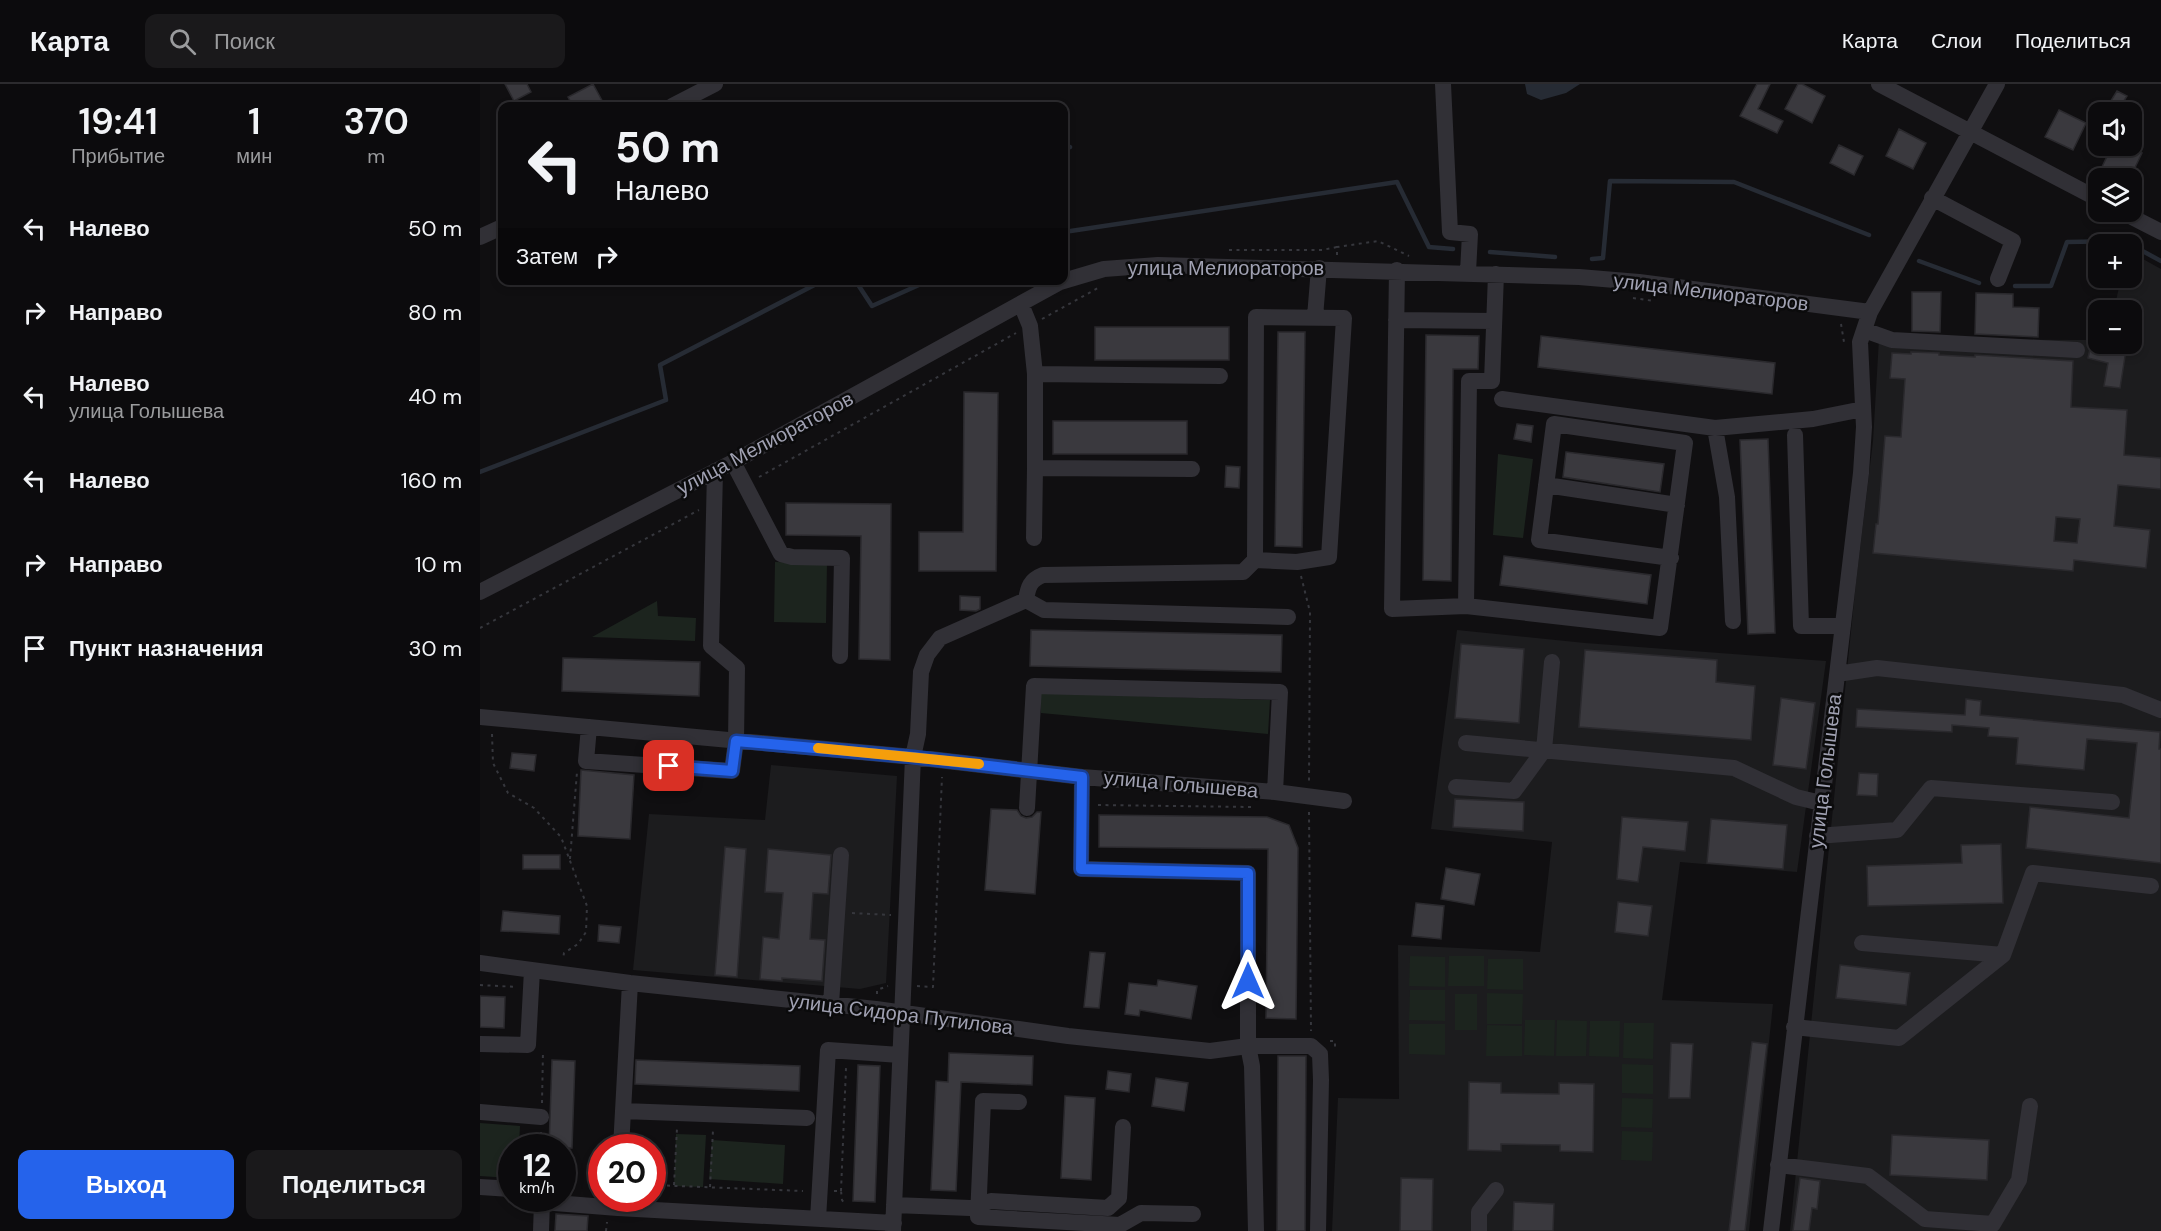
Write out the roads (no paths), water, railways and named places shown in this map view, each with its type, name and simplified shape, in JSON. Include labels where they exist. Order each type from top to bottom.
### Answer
[{"type":"street","points":[[680,102],[715,84]]},
{"type":"street","points":[[1443,84],[1450,232],[1470,234],[1468,272]]},
{"type":"street","points":[[1879,84],[2088,194]]},
{"type":"street","name":"улица Голышева","points":[[1771,1231],[1861,473],[1864,427],[1860,342],[1870,312],[1997,84]]},
{"type":"street","points":[[1932,198],[2013,241],[1998,279]]},
{"type":"street","points":[[2142,222],[2161,232]]},
{"type":"street","points":[[480,237],[498,229]]},
{"type":"street","name":"улица Мелиораторов","points":[[1068,280],[1104,269],[1158,265],[1468,272],[1639,282],[1870,312]]},
{"type":"street","points":[[1315,317],[1319,268]]},
{"type":"street","points":[[1397,270],[1392,609],[1466,606],[1660,628],[1671,558],[1684,443],[1554,424],[1539,540],[1671,558]]},
{"type":"street","points":[[1466,606],[1469,381],[1492,381],[1496,274]]},
{"type":"street","name":"улица Мелиораторов","points":[[480,592],[733,462],[1055,285]]},
{"type":"street","points":[[1021,304],[1030,326],[1035,374],[1034,538]]},
{"type":"street","points":[[1026,600],[1028,587],[1033,579],[1043,575],[1243,572],[1255,560],[1256,317],[1344,318],[1329,557],[1297,562],[1255,560]]},
{"type":"street","points":[[1396,320],[1494,321]]},
{"type":"street","points":[[1864,330],[1892,340],[2077,350]]},
{"type":"street","points":[[1035,374],[1220,376]]},
{"type":"street","points":[[1502,399],[1715,428],[1813,419],[1863,409]]},
{"type":"street","points":[[1715,428],[1727,497],[1732,621]]},
{"type":"street","points":[[1795,435],[1801,626],[1843,626]]},
{"type":"street","points":[[733,462],[781,554],[792,557],[842,558],[840,656]]},
{"type":"street","points":[[1035,468],[1192,468]]},
{"type":"street","points":[[589,727],[586,761],[732,771],[736,741],[737,668],[711,646],[715,471]]},
{"type":"street","points":[[1546,485],[1677,505]]},
{"type":"street","points":[[1026,600],[1044,610],[1288,617]]},
{"type":"street","points":[[666,1207],[894,1227],[913,757],[918,734],[921,672],[927,655],[940,638],[1026,600]]},
{"type":"street","points":[[1456,787],[1514,791],[1544,750],[1552,662]]},
{"type":"street","points":[[1837,674],[1877,668],[2123,695],[2157,706]]},
{"type":"street","points":[[1027,808],[1034,686],[1280,692],[1275,792]]},
{"type":"street","name":"улица Голышева","points":[[486,718],[913,757],[1082,777],[1275,792],[1344,801]]},
{"type":"street","points":[[1466,742],[1734,768],[1796,797],[1821,803]]},
{"type":"street","points":[[1082,777],[1081,869],[1248,873],[1248,1046],[1252,1066],[1256,1231]]},
{"type":"street","points":[[1817,836],[1897,830],[1931,788],[2112,802]]},
{"type":"street","points":[[831,1004],[841,855]]},
{"type":"street","points":[[1794,1027],[1899,1038],[2003,955],[2033,873],[2151,886]]},
{"type":"street","points":[[1862,943],[2003,955]]},
{"type":"street","name":"улица Сидора Путилова","points":[[480,963],[630,983],[831,1004],[1068,1036],[1210,1051],[1248,1046],[1311,1046],[1320,1054],[1321,1080],[1318,1231]]},
{"type":"street","points":[[480,1044],[528,1045],[532,970]]},
{"type":"street","points":[[622,1134],[630,983]]},
{"type":"street","points":[[818,1219],[828,1050],[900,1055]]},
{"type":"street","points":[[1019,1102],[983,1101],[978,1217],[1120,1225],[1141,1213],[1193,1214]]},
{"type":"street","points":[[1778,1165],[1868,1176],[1925,1219],[1993,1224],[2019,1180],[2030,1106]]},
{"type":"street","points":[[623,1111],[807,1118]]},
{"type":"street","points":[[480,1112],[541,1117]]},
{"type":"street","points":[[894,1205],[970,1208],[991,1201],[1108,1208],[1119,1198],[1123,1127]]},
{"type":"street","points":[[480,1187],[498,1188]]},
{"type":"street","points":[[1479,1231],[1479,1212],[1496,1191]]},
{"type":"street","points":[[540,1212],[541,1231]]},
{"type":"waterway","points":[[1592,259],[1603,258],[1610,181],[1734,182],[1869,235]]},
{"type":"waterway","points":[[1068,231],[1397,182],[1429,247],[1453,249]]},
{"type":"waterway","points":[[2015,286],[2051,286],[2067,242],[2124,241],[2161,261]]},
{"type":"waterway","points":[[1490,252],[1555,257]]},
{"type":"waterway","points":[[1919,261],[1979,283]]},
{"type":"waterway","points":[[480,472],[666,400],[660,365],[814,285]]},
{"type":"waterway","points":[[858,285],[872,306],[919,285]]}]
